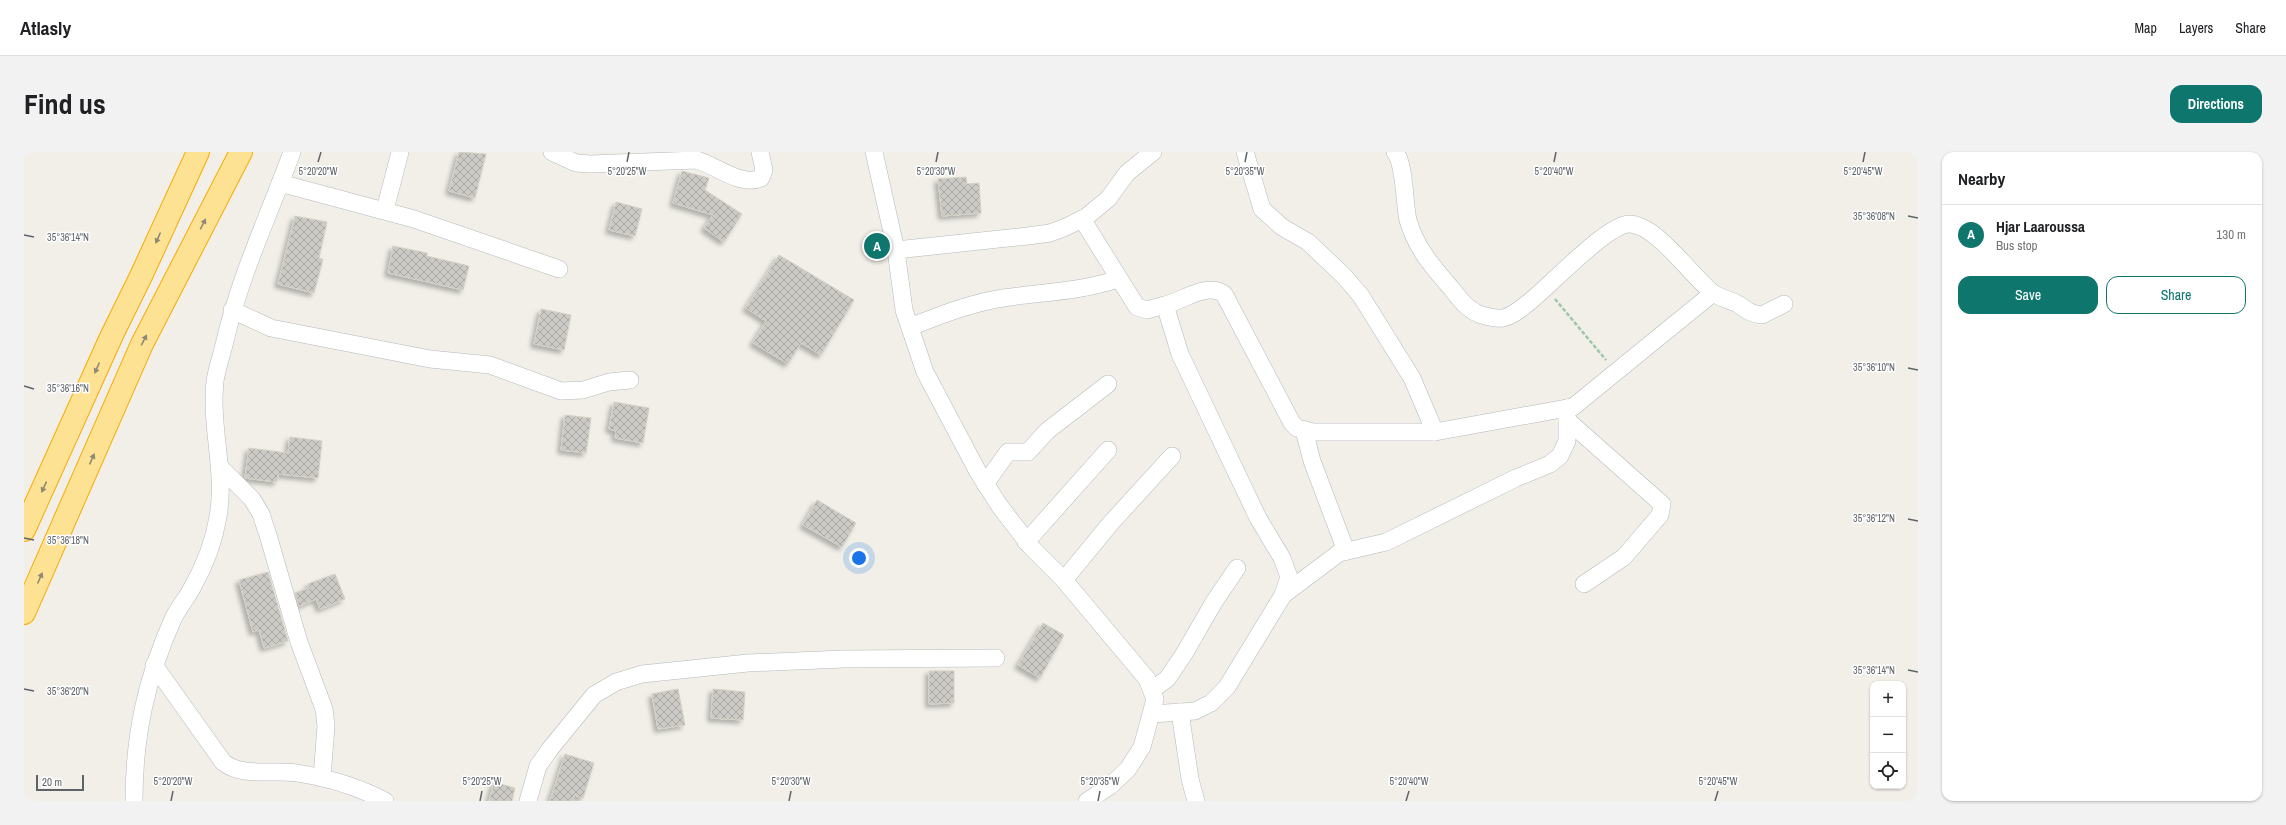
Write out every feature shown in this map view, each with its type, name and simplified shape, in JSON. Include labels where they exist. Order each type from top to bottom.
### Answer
[{"type":"highway","points":[[24,530],[112,335],[198,152]]},
{"type":"highway","points":[[24,613],[142,344],[241,152]]},
{"type":"street","points":[[134,801],[134,770],[141,709],[154,665],[174,618],[192,588],[204,563],[218,518],[220,467],[214,420],[215,380],[232,310],[292,152]]},
{"type":"street","points":[[384,210],[400,152]]},
{"type":"street","points":[[552,152],[576,163],[590,164],[697,160],[710,164],[739,178],[754,182],[761,178],[764,170],[760,152]]},
{"type":"street","points":[[874,152],[896,250],[904,310],[925,372],[985,484],[1026,542],[1064,580],[1147,679],[1155,699],[1142,746],[1128,769],[1110,786],[1087,801]]},
{"type":"street","points":[[896,250],[1050,233],[1082,219],[1108,199],[1127,173],[1153,152]]},
{"type":"street","points":[[1245,152],[1262,209],[1277,223],[1308,242],[1344,276],[1361,296],[1412,378],[1435,432]]},
{"type":"street","points":[[1395,152],[1403,177],[1403,191],[1408,218],[1418,246],[1425,258],[1474,313],[1501,319],[1512,316],[1546,289],[1591,246],[1621,225],[1629,224],[1645,229],[1673,252],[1713,293],[1754,314],[1769,313],[1784,304]]},
{"type":"street","points":[[280,183],[414,218],[559,269]]},
{"type":"street","points":[[1082,219],[1129,298],[1139,308],[1147,310],[1165,306],[1208,289],[1217,290],[1224,294],[1292,422],[1297,428],[1304,430],[1435,432],[1567,414]]},
{"type":"street","points":[[910,327],[974,304],[1004,298],[1093,288],[1118,279]]},
{"type":"street","points":[[1283,594],[1339,553],[1386,542],[1516,478],[1550,464],[1560,456],[1567,441],[1567,414],[1573,406],[1713,293]]},
{"type":"street","points":[[1152,714],[1195,711],[1212,703],[1227,687],[1283,594],[1289,577],[1287,569],[1258,518],[1180,354],[1165,306]]},
{"type":"street","points":[[232,310],[270,328],[430,359],[490,365],[561,391],[583,390],[609,382],[630,380]]},
{"type":"street","points":[[985,484],[1008,452],[1028,452],[1047,431],[1108,384]]},
{"type":"street","points":[[1567,414],[1662,504],[1660,516],[1624,557],[1584,584]]},
{"type":"street","points":[[1304,430],[1312,461],[1346,551]]},
{"type":"street","points":[[1026,542],[1108,450]]},
{"type":"street","points":[[1064,580],[1110,524],[1172,456]]},
{"type":"street","points":[[220,467],[252,499],[261,514],[268,535],[299,642],[324,709],[326,726],[322,778]]},
{"type":"street","points":[[1152,690],[1167,679],[1184,654],[1214,602],[1238,568]]},
{"type":"street","points":[[528,801],[538,766],[594,695],[616,682],[642,674],[748,663],[843,659],[996,658]]},
{"type":"street","points":[[154,665],[223,762],[230,768],[241,771],[296,773],[322,778],[364,790],[385,801]]},
{"type":"street","points":[[1180,712],[1190,779],[1196,801]]},
{"type":"path","points":[[1546,289],[1617,372]]},
{"type":"building","points":[[459,152],[486,154],[475,198],[449,191]]},
{"type":"building","points":[[682,171],[709,178],[705,190],[742,214],[724,242],[704,228],[713,215],[673,203]]},
{"type":"building","points":[[966,177],[967,184],[979,183],[981,213],[942,216],[938,179]]},
{"type":"building","points":[[616,202],[642,209],[635,236],[609,230]]},
{"type":"building","points":[[295,216],[327,222],[319,258],[323,259],[314,293],[278,284]]},
{"type":"building","points":[[393,246],[427,253],[427,256],[469,266],[463,290],[388,273]]},
{"type":"building","points":[[779,255],[854,300],[821,355],[801,343],[788,364],[753,343],[766,321],[746,308]]},
{"type":"building","points":[[541,309],[571,315],[564,350],[534,344]]},
{"type":"building","points":[[614,402],[649,408],[643,443],[615,438],[616,431],[609,429]]},
{"type":"building","points":[[565,415],[591,418],[586,453],[561,450]]},
{"type":"building","points":[[290,437],[322,441],[318,478],[278,474],[277,482],[245,478],[249,448],[288,453]]},
{"type":"building","points":[[817,500],[856,523],[842,547],[803,525]]},
{"type":"building","points":[[268,572],[288,641],[264,648],[259,630],[253,632],[239,580]]},
{"type":"building","points":[[335,574],[345,599],[320,609],[316,599],[299,606],[295,593],[309,588],[308,584]]},
{"type":"building","points":[[1043,623],[1064,635],[1040,678],[1018,665]]},
{"type":"building","points":[[929,671],[954,671],[954,703],[929,704]]},
{"type":"building","points":[[678,689],[685,725],[658,729],[652,694]]},
{"type":"building","points":[[713,689],[745,692],[743,720],[711,718]]},
{"type":"building","points":[[565,754],[594,763],[583,798],[574,795],[573,801],[550,801]]},
{"type":"building","points":[[494,782],[515,788],[512,801],[489,801]]},
{"type":"place","name":"Hjar Laaroussa","points":[[877,246]]}]
